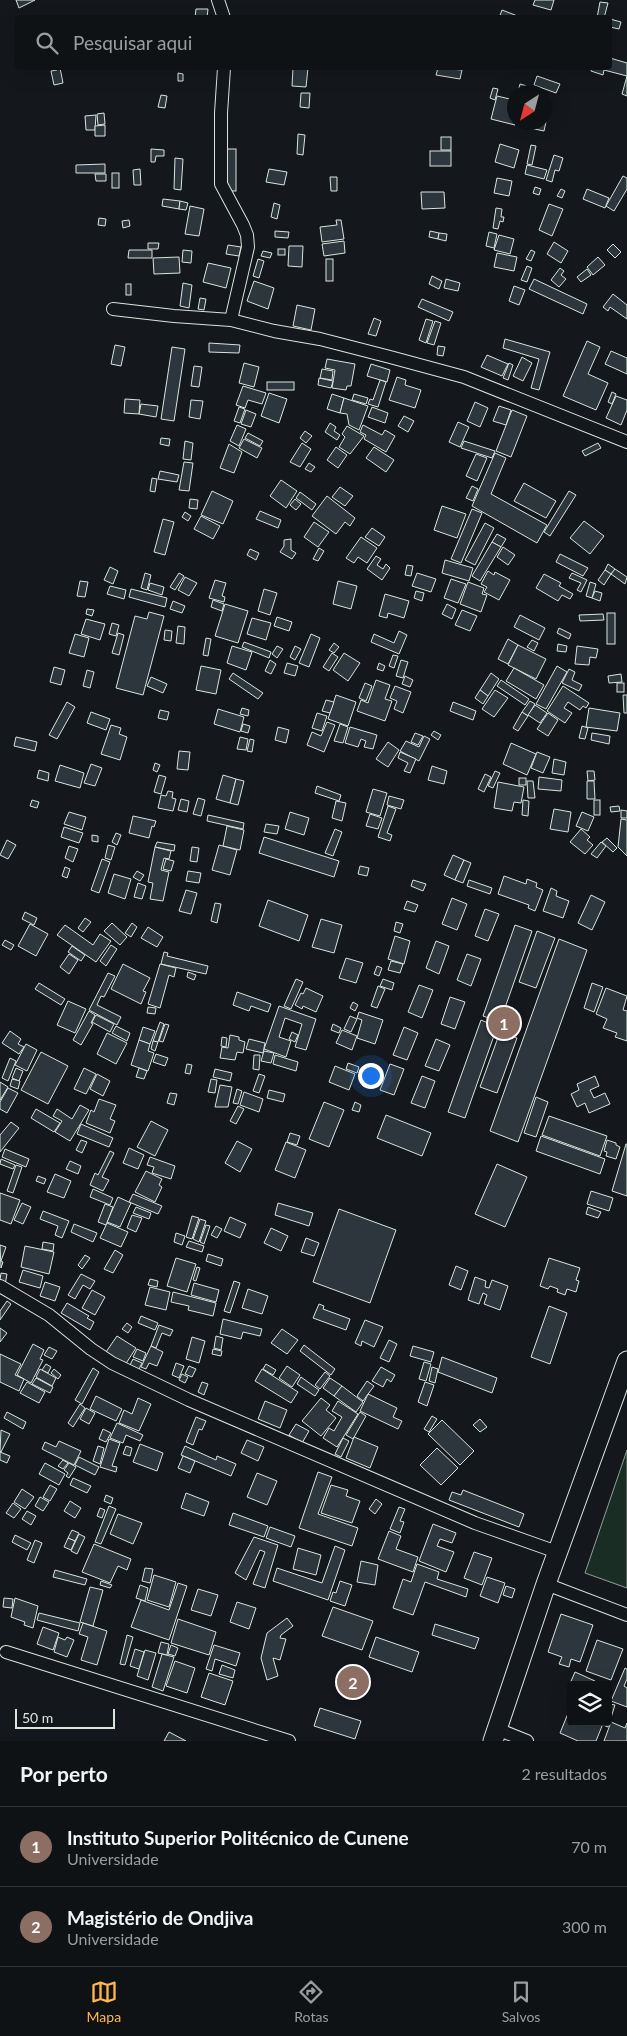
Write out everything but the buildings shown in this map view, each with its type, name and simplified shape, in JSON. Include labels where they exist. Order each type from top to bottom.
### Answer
[{"type":"main road","points":[[495,1735],[557,1552],[627,1361]]},
{"type":"street","points":[[218,0],[223,15]]},
{"type":"street","points":[[224,70],[221,112],[222,184],[243,224],[247,235],[248,248],[231,320]]},
{"type":"street","points":[[113,308],[174,316],[231,320],[274,331],[320,339],[464,377],[627,442]]},
{"type":"street","points":[[0,1286],[49,1315],[91,1350],[120,1368],[189,1400],[475,1523],[557,1552]]},
{"type":"street","points":[[546,1584],[627,1615]]},
{"type":"street","points":[[6,1652],[289,1741]]},
{"type":"street","points":[[495,1735],[527,1741]]},
{"type":"green space","points":[[627,1450],[627,1588],[585,1573]]},
{"type":"place","name":"Instituto Superior Politécnico de Cunene","points":[[504,1023]]},
{"type":"place","name":"Magistério de Ondjiva","points":[[353,1682]]}]
